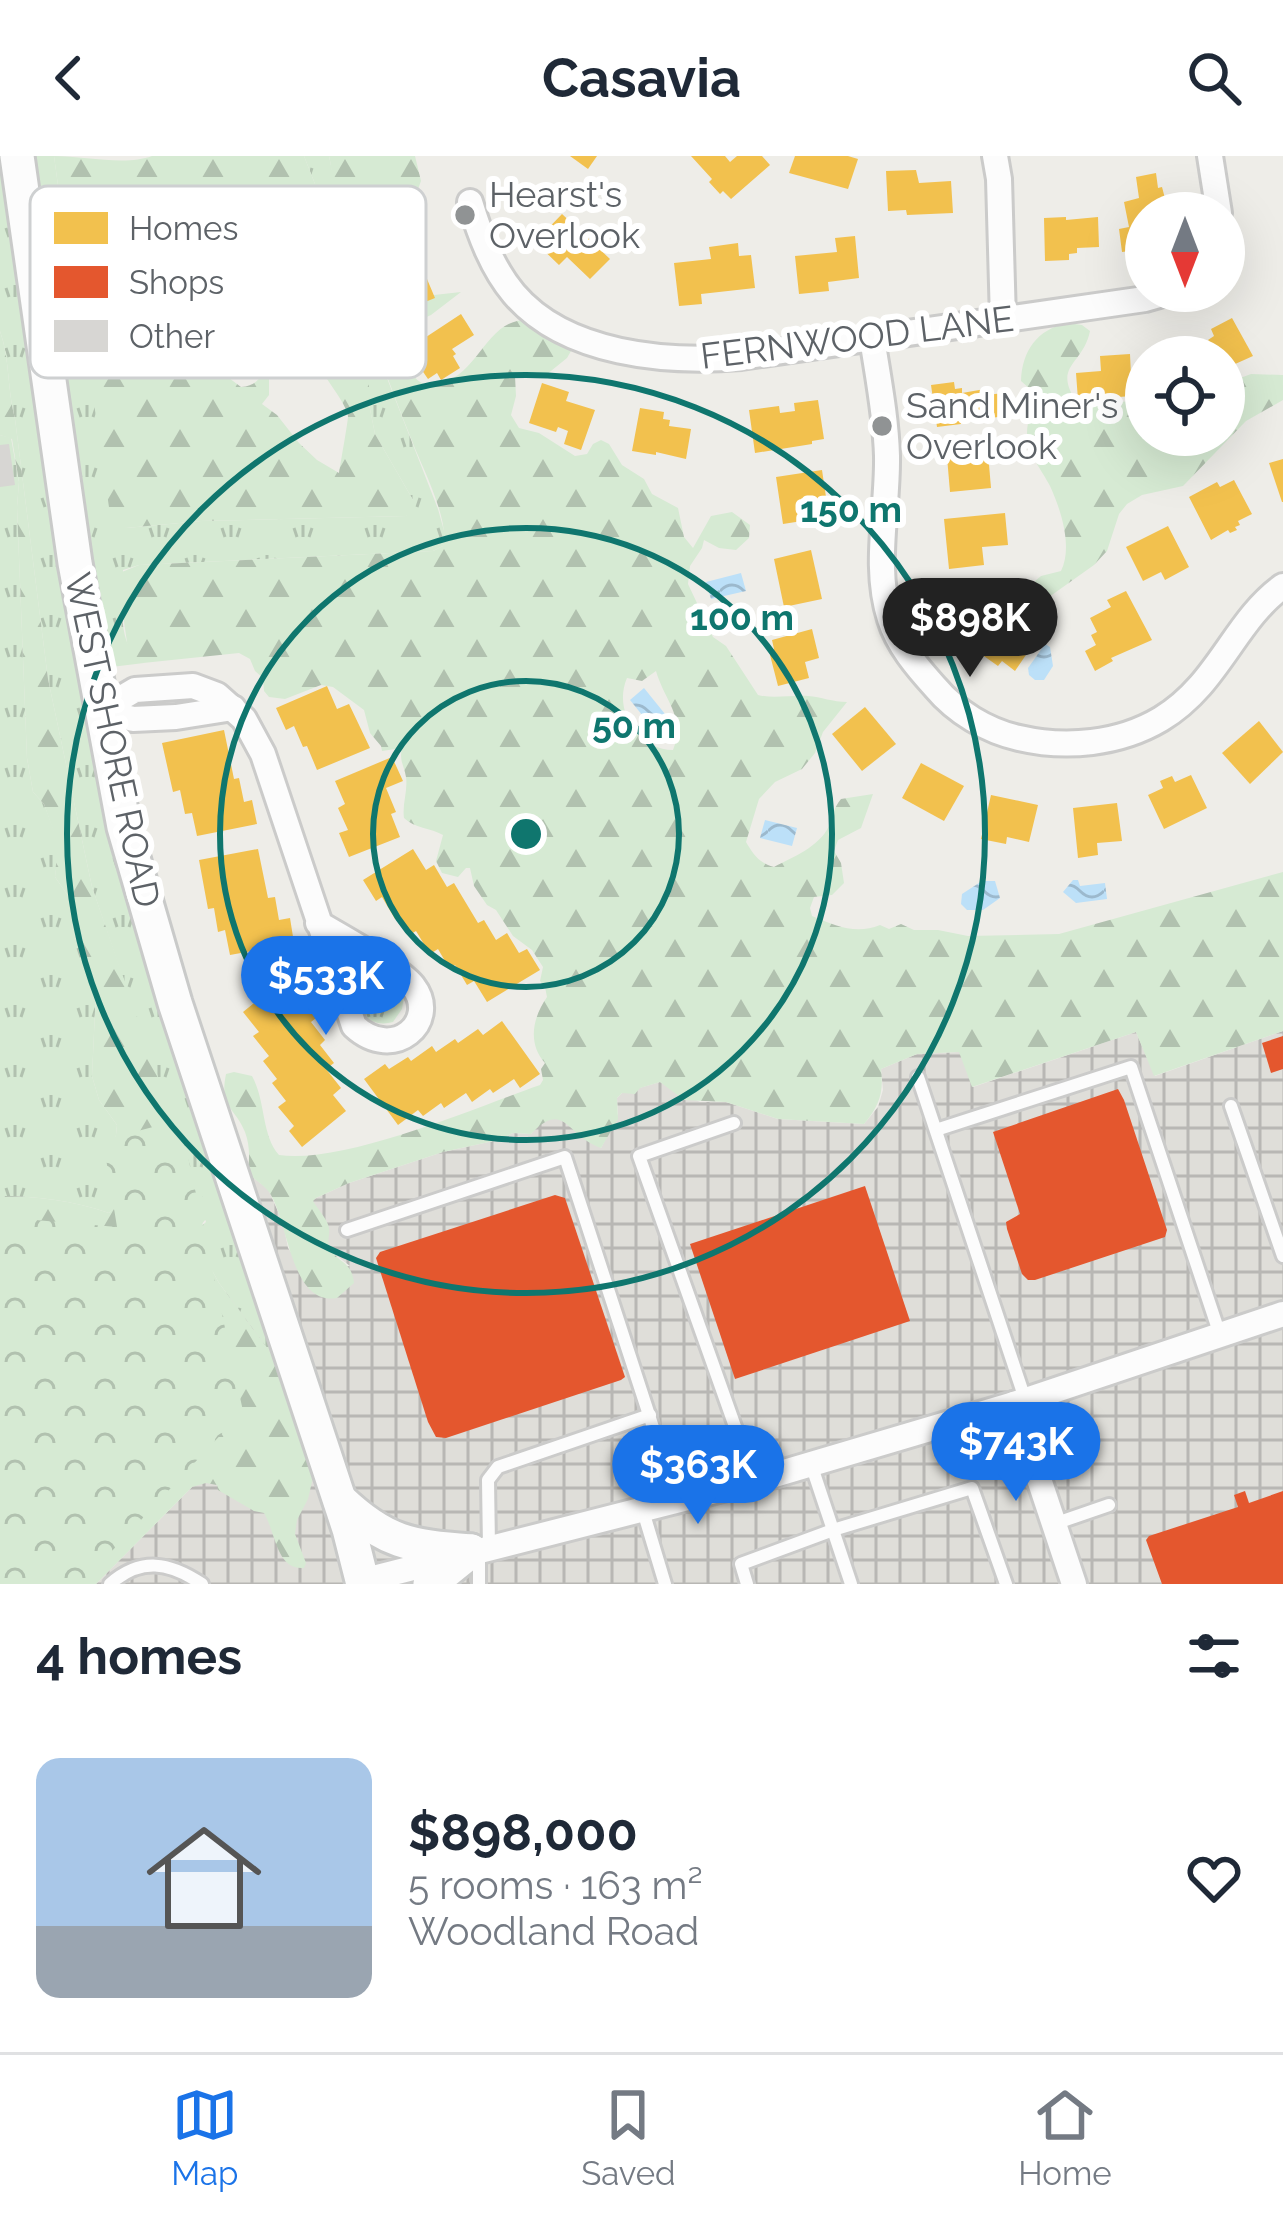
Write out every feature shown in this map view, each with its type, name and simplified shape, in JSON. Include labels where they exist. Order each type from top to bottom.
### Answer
[{"type":"main road","name":"WEST SHORE ROAD","points":[[17,156],[30,247]]},
{"type":"main road","name":"WEST SHORE ROAD","points":[[49,378],[75,563],[124,827],[175,1004],[340,1501],[356,1583]]},
{"type":"main road","points":[[340,1501],[374,1529],[406,1544],[480,1558]]},
{"type":"main road","points":[[430,1584],[480,1558]]},
{"type":"street","points":[[995,156],[1003,320]]},
{"type":"street","points":[[1210,156],[1216,192]]},
{"type":"street","name":"FERNWOOD LANE","points":[[470,202],[495,266],[518,299],[541,319],[586,340],[640,353],[698,359],[741,357],[1125,302]]},
{"type":"street","points":[[872,338],[886,439],[881,563],[890,622],[923,674],[944,698],[976,721],[1012,737],[1055,743],[1132,733],[1193,694],[1283,586]]},
{"type":"street","points":[[100,710],[133,719],[233,708],[252,731],[262,754],[318,923],[354,1026],[376,1041],[407,1036],[417,1022],[421,1002],[413,987],[318,923]]},
{"type":"street","points":[[356,1583],[480,1558],[754,1481],[1020,1402],[1283,1314]]},
{"type":"street","points":[[1020,1402],[1074,1584]]},
{"type":"lane","points":[[936,1130],[1131,1066],[1220,1335]]},
{"type":"lane","points":[[918,1077],[1020,1402]]},
{"type":"lane","points":[[1232,1106],[1283,1256]]},
{"type":"lane","points":[[734,1123],[638,1156],[754,1481]]},
{"type":"lane","points":[[347,1231],[565,1157],[677,1501]]},
{"type":"lane","points":[[480,1558],[488,1480],[498,1467],[650,1415]]},
{"type":"lane","points":[[811,1464],[851,1584]]},
{"type":"lane","points":[[747,1584],[741,1564],[971,1488],[1006,1584]]},
{"type":"lane","points":[[1054,1524],[1109,1505]]},
{"type":"lane","points":[[642,1509],[665,1584]]},
{"type":"lane","points":[[110,1584],[125,1572],[146,1565],[178,1571],[202,1584]]},
{"type":"shaded area","points":[[1283,1031],[1283,1584],[96,1584],[192,1487],[247,1173],[268,1189],[298,1270],[350,1266],[328,1245],[328,1226],[312,1201],[316,1198],[443,1152],[513,1133],[531,1134],[551,1118],[560,1119],[601,1148],[618,1114],[617,1098],[660,1082],[700,1102],[726,1102],[778,1119],[864,1124],[878,1107],[883,1090],[881,1069],[917,1054],[960,1052],[973,1087],[1136,1032],[1155,1076]]},
{"type":"green space","points":[[0,156],[54,156],[58,186],[30,186],[30,378],[97,378],[126,528],[201,521],[406,516],[413,500],[375,434],[369,378],[387,378],[438,509],[446,538],[433,551],[139,565],[123,570],[125,634],[128,646],[144,663],[95,669],[308,1403],[209,1265],[197,1230],[206,1222],[92,887],[48,679],[0,331]]},
{"type":"green space","points":[[54,156],[117,160],[304,156],[315,184],[58,186]]},
{"type":"green space","points":[[304,156],[329,156],[335,186],[315,186]]},
{"type":"green space","points":[[329,156],[415,156],[421,181],[419,186],[333,186]]},
{"type":"green space","points":[[461,292],[426,317],[426,300]]},
{"type":"green space","points":[[524,320],[538,323],[569,342],[571,351],[546,375],[515,376],[511,415],[519,428],[539,433],[575,456],[587,454],[601,440],[609,444],[622,465],[644,479],[652,494],[678,508],[684,537],[693,548],[711,516],[732,512],[750,525],[749,538],[736,550],[704,540],[690,566],[688,584],[713,637],[726,646],[758,695],[847,702],[802,769],[775,782],[759,799],[746,842],[757,858],[774,867],[819,840],[841,799],[873,794],[861,828],[838,840],[834,851],[844,883],[832,895],[814,897],[812,916],[854,929],[880,925],[889,929],[901,924],[914,930],[968,936],[1059,934],[1283,872],[1283,1031],[1154,1076],[1136,1032],[972,1087],[959,1052],[917,1054],[881,1069],[879,1099],[864,1124],[778,1119],[726,1102],[684,1100],[660,1082],[617,1098],[618,1119],[601,1148],[566,1123],[551,1120],[531,1134],[513,1133],[443,1152],[316,1198],[313,1201],[329,1228],[330,1246],[350,1270],[354,1283],[337,1298],[321,1297],[309,1289],[293,1259],[276,1205],[262,1184],[247,1173],[248,1142],[226,1101],[226,1074],[252,1076],[269,1137],[279,1155],[338,1151],[446,1120],[540,1085],[545,1063],[534,1030],[547,997],[540,981],[543,967],[487,905],[474,886],[470,868],[458,877],[442,873],[436,861],[443,835],[404,818],[402,748],[382,751],[370,733],[364,710],[333,687],[321,685],[285,699],[269,697],[263,678],[250,659],[239,653],[143,663],[128,649],[117,574],[139,565],[433,551],[443,546],[439,508],[389,380],[416,378],[434,385],[448,381],[505,326]],"holes":[[[656,671],[676,719],[673,750],[639,735],[623,703],[627,678],[642,681]]]},
{"type":"green space","points":[[1082,325],[1090,331],[1068,373],[1070,391],[1078,404],[1125,402],[1125,456],[1212,456],[1183,486],[1142,495],[1127,504],[1107,551],[1049,597],[1039,592],[1035,581],[1061,571],[1066,540],[1054,496],[1027,440],[1038,396],[1021,381],[1033,343],[1057,326]]},
{"type":"green space","points":[[0,331],[48,679],[92,887],[210,1214],[197,1230],[209,1265],[308,1403],[314,1473],[295,1534],[304,1568],[282,1557],[264,1513],[206,1483],[192,1487],[96,1584],[0,1584],[0,1196],[55,1200],[109,1213],[124,1199],[115,1144],[117,1125],[99,1100],[92,1076],[96,990],[73,931],[71,900],[55,877],[58,844],[44,804],[33,792],[27,758],[19,482],[12,439],[0,435]]},
{"type":"green space","points":[[1283,375],[1283,400],[1246,421],[1245,376]]},
{"type":"green space","points":[[90,378],[229,378],[241,387],[269,378],[269,395],[262,404],[317,460],[339,473],[348,416],[327,378],[369,378],[375,434],[413,500],[413,511],[406,516],[201,521],[126,528],[111,521]]},
{"type":"green space","points":[[0,435],[11,438],[19,482],[27,758],[33,792],[44,804],[59,844],[55,877],[71,900],[73,931],[96,990],[92,1076],[99,1100],[117,1125],[115,1144],[124,1200],[109,1213],[55,1200],[0,1196]]},
{"type":"green space","points":[[333,936],[399,987],[404,997],[402,1009],[393,1022],[374,1022],[359,1011]]},
{"type":"green space","points":[[180,1120],[243,1411],[81,1584],[0,1584],[0,1217],[117,1227],[103,1140]]},
{"type":"water","points":[[741,573],[746,591],[711,599],[706,582]]},
{"type":"water","points":[[1045,644],[1050,647],[1053,666],[1044,680],[1035,680],[1028,668]]},
{"type":"water","points":[[644,688],[665,714],[651,726],[630,700]]},
{"type":"water","points":[[765,820],[797,828],[792,846],[760,838]]},
{"type":"water","points":[[1073,880],[1080,886],[1105,883],[1107,899],[1076,903],[1063,892]]},
{"type":"water","points":[[982,881],[995,881],[1000,898],[983,910],[967,910],[961,904],[962,894]]},
{"type":"building: Homes","points":[[570,156],[597,156],[588,169]]},
{"type":"building: Homes","points":[[691,156],[725,156],[730,162],[737,156],[762,156],[770,165],[731,199],[723,191],[720,194]]},
{"type":"building: Homes","points":[[795,156],[858,159],[848,189],[789,173]]},
{"type":"building: Homes","points":[[916,170],[919,183],[951,181],[953,213],[888,211],[886,171]]},
{"type":"building: Homes","points":[[1156,173],[1163,192],[1138,192],[1136,177]]},
{"type":"building: Homes","points":[[562,214],[610,259],[590,279],[567,257],[559,265],[535,242]]},
{"type":"building: Homes","points":[[1098,217],[1099,247],[1077,248],[1069,260],[1045,261],[1044,218]]},
{"type":"building: Homes","points":[[1125,228],[1125,252],[1122,252],[1119,229]]},
{"type":"building: Homes","points":[[855,236],[859,278],[828,282],[829,291],[799,294],[795,256],[837,252],[835,238]]},
{"type":"building: Homes","points":[[738,243],[739,256],[751,255],[755,288],[701,294],[702,304],[679,306],[674,263],[711,259],[709,247]]},
{"type":"building: Homes","points":[[426,277],[435,298],[426,302]]},
{"type":"building: Homes","points":[[461,314],[474,335],[452,349],[460,368],[441,380],[437,373],[426,376],[426,337]]},
{"type":"building: Homes","points":[[1232,318],[1242,336],[1214,336],[1211,329]]},
{"type":"building: Homes","points":[[1125,354],[1125,397],[1078,400],[1076,373],[1101,371],[1100,356]]},
{"type":"building: Homes","points":[[954,382],[962,393],[985,389],[986,395],[1004,393],[1008,416],[937,427],[931,385]]},
{"type":"building: Homes","points":[[542,383],[569,392],[566,401],[595,410],[581,450],[564,444],[568,431],[529,423]]},
{"type":"building: Homes","points":[[818,400],[824,439],[755,453],[749,410],[779,406],[780,413],[795,411],[794,403]]},
{"type":"building: Homes","points":[[640,408],[664,412],[669,426],[691,429],[686,459],[632,451]]},
{"type":"building: Homes","points":[[987,441],[991,488],[950,492],[946,445]]},
{"type":"building: Homes","points":[[1283,459],[1283,502],[1282,502],[1269,463]]},
{"type":"building: Homes","points":[[822,470],[826,497],[818,498],[821,518],[783,524],[776,477]]},
{"type":"building: Homes","points":[[1234,480],[1252,514],[1238,521],[1237,530],[1211,540],[1189,497],[1217,482],[1220,487]]},
{"type":"building: Homes","points":[[1005,513],[1008,545],[982,547],[984,565],[949,569],[944,519]]},
{"type":"building: Homes","points":[[1168,526],[1189,567],[1165,580],[1161,572],[1143,581],[1126,547]]},
{"type":"building: Homes","points":[[811,550],[822,599],[784,607],[774,559]]},
{"type":"building: Homes","points":[[1126,591],[1152,640],[1111,658],[1095,671],[1085,651],[1096,645],[1091,635],[1097,632],[1090,618],[1111,607],[1107,600]]},
{"type":"building: Homes","points":[[987,608],[1037,639],[1038,644],[1015,671],[1002,661],[998,666],[961,634],[975,623],[972,616],[979,618]]},
{"type":"building: Homes","points":[[812,629],[819,658],[805,662],[809,678],[778,686],[770,655],[772,640]]},
{"type":"building: Homes","points":[[327,686],[337,709],[349,704],[370,748],[317,770],[294,726],[286,730],[276,708]]},
{"type":"building: Homes","points":[[865,707],[896,744],[862,771],[832,734]]},
{"type":"building: Homes","points":[[1259,721],[1283,752],[1250,784],[1222,753]]},
{"type":"building: Homes","points":[[224,730],[234,779],[239,778],[244,802],[252,800],[257,824],[197,836],[192,813],[185,814],[180,790],[173,792],[162,743]]},
{"type":"building: Homes","points":[[392,757],[403,781],[386,788],[400,837],[349,857],[339,833],[348,830],[338,808],[345,804],[335,781]]},
{"type":"building: Homes","points":[[921,763],[964,786],[944,821],[902,798]]},
{"type":"building: Homes","points":[[1191,775],[1207,808],[1164,829],[1148,795],[1163,788],[1160,781],[1172,776],[1175,782]]},
{"type":"building: Homes","points":[[991,795],[1038,805],[1029,842],[1007,837],[1006,844],[981,839]]},
{"type":"building: Homes","points":[[1117,803],[1122,841],[1097,843],[1098,855],[1078,858],[1073,808]]},
{"type":"building: Homes","points":[[258,849],[268,898],[275,897],[279,920],[290,918],[294,943],[230,955],[225,930],[218,932],[214,908],[208,909],[199,860]]},
{"type":"building: Homes","points":[[413,849],[426,870],[434,865],[447,887],[454,883],[478,923],[484,920],[496,940],[507,933],[519,953],[527,949],[540,970],[487,1002],[474,981],[467,985],[455,965],[449,968],[438,949],[430,954],[416,931],[411,934],[400,916],[395,919],[382,897],[376,901],[363,880]]},
{"type":"building: Homes","points":[[293,972],[309,991],[301,999],[325,1040],[320,1045],[334,1063],[326,1069],[341,1088],[333,1095],[346,1111],[302,1147],[289,1131],[294,1126],[278,1107],[286,1101],[263,1061],[269,1056],[253,1036],[259,1032],[243,1012]]},
{"type":"building: Homes","points":[[502,1021],[540,1074],[520,1088],[514,1079],[472,1102],[466,1093],[423,1116],[418,1110],[398,1125],[364,1079],[385,1064],[389,1069],[408,1057],[411,1061],[432,1046],[436,1052],[478,1029],[483,1035]]},
{"type":"building: Shops","points":[[1283,1036],[1283,1069],[1271,1073],[1262,1043]]},
{"type":"building: Shops","points":[[1118,1089],[1167,1230],[1165,1237],[1028,1280],[1007,1229],[1006,1222],[1020,1214],[993,1132]]},
{"type":"building: Shops","points":[[865,1186],[910,1321],[735,1379],[690,1244]]},
{"type":"building: Shops","points":[[555,1195],[565,1198],[625,1377],[446,1438],[436,1437],[376,1258],[380,1252]]},
{"type":"building: Shops","points":[[1245,1491],[1249,1503],[1283,1491],[1283,1584],[1162,1584],[1146,1540],[1149,1536],[1238,1507],[1234,1495]]},
{"type":"building: Other","points":[[9,444],[15,485],[0,487],[0,445]]},
{"type":"place","name":"Hearst's Overlook","points":[[465,215]]},
{"type":"place","name":"Sand Miner's Overlook","points":[[882,426]]}]
